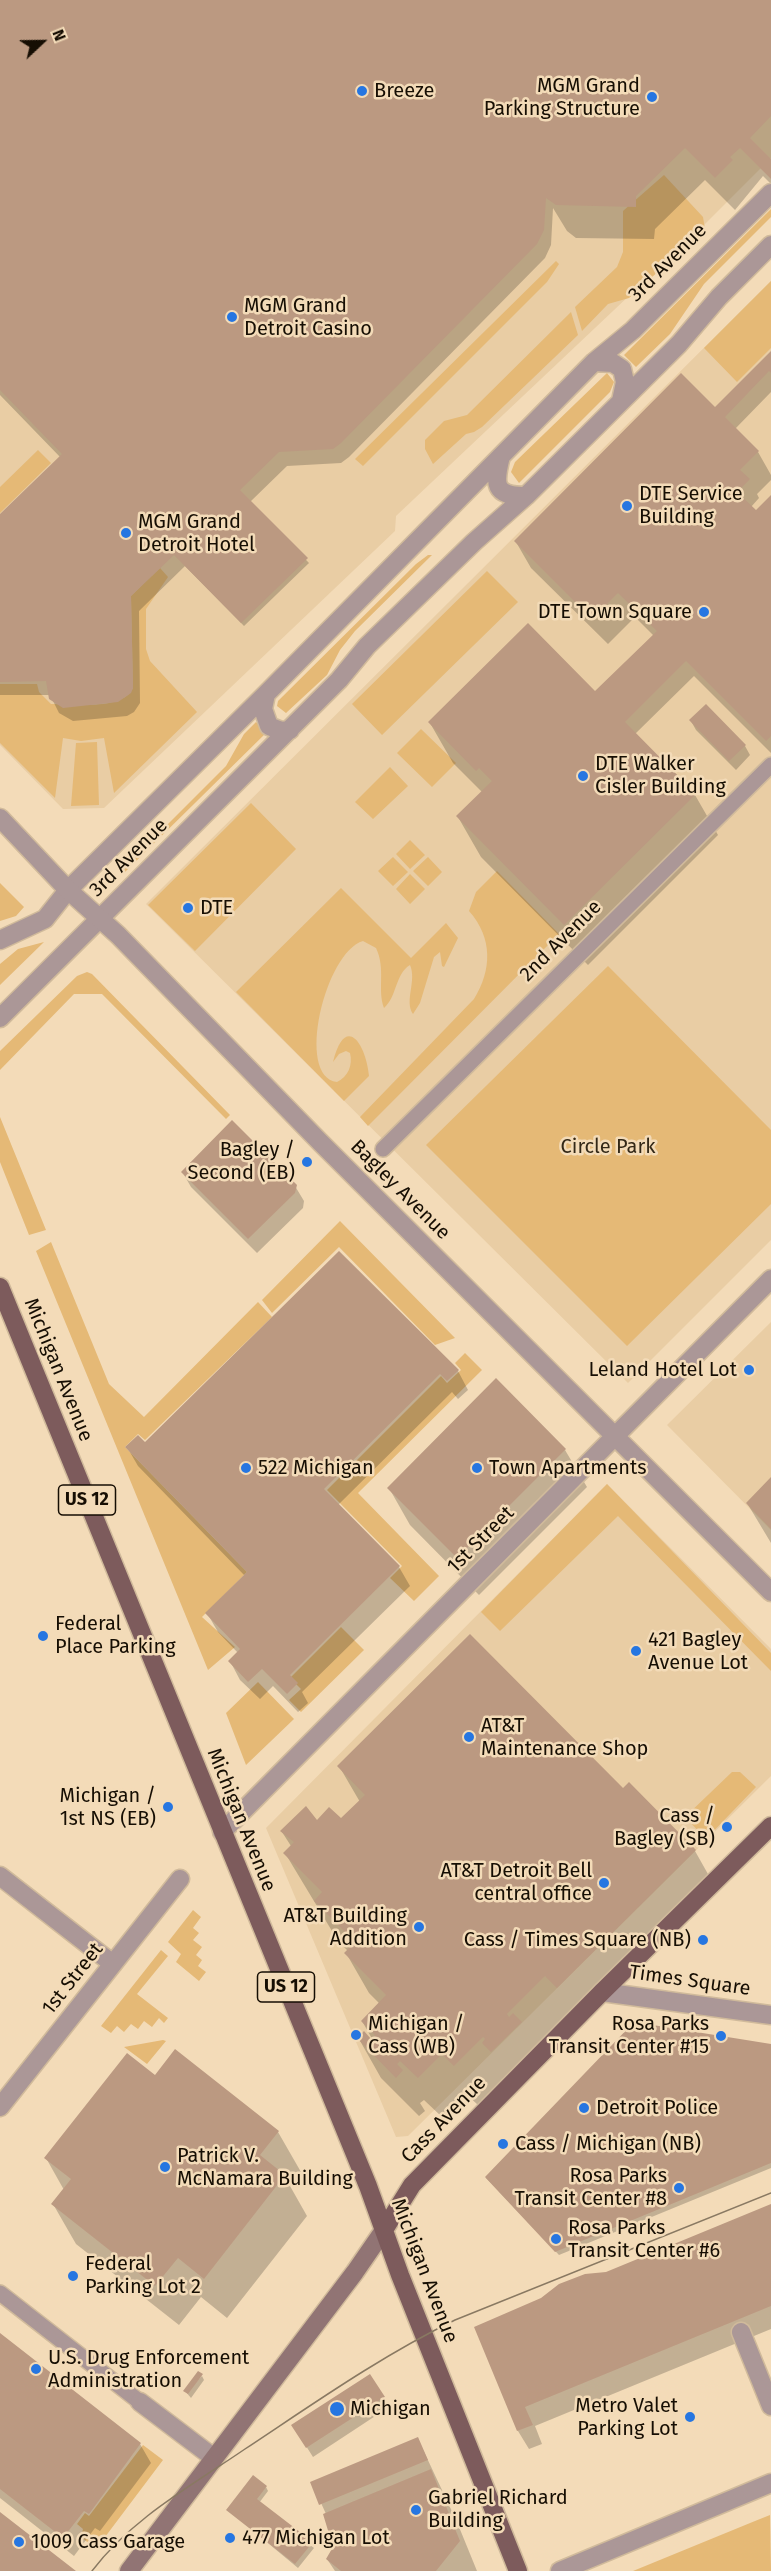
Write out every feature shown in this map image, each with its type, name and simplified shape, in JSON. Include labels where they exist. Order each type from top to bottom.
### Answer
[{"type":"main road","name":"Michigan Avenue","points":[[0,1287],[384,2230],[518,2571]]},
{"type":"main road","name":"Cass Avenue","points":[[129,2571],[355,2272],[412,2185],[602,1992],[771,1826]]},
{"type":"street","name":"3rd Avenue","points":[[0,940],[45,919],[68,890],[266,694],[594,362],[633,330],[771,193]]},
{"type":"street","name":"3rd Avenue","points":[[0,1018],[290,730],[339,680],[367,646],[474,542],[526,496],[679,344],[719,297],[771,245]]},
{"type":"street","points":[[594,362],[613,363],[622,369],[626,382],[621,400]]},
{"type":"street","points":[[502,454],[496,478],[498,488],[503,494],[526,496]]},
{"type":"street","points":[[266,694],[263,710],[269,726],[281,731],[290,730]]},
{"type":"street","name":"2nd Avenue","points":[[383,1149],[771,765]]},
{"type":"street","name":"Bagley Avenue","points":[[0,818],[68,890],[771,1592]]},
{"type":"street","name":"1st Street","points":[[222,1832],[771,1279]]},
{"type":"street","points":[[0,1876],[113,1964]]},
{"type":"street","name":"1st Street","points":[[0,2107],[180,1879]]},
{"type":"street","name":"Times Square","points":[[602,1992],[771,2015]]},
{"type":"street","points":[[0,2293],[214,2458]]},
{"type":"street","points":[[741,2332],[771,2406]]},
{"type":"street","points":[[560,2571],[771,2483]]},
{"type":"shaded area","name":"MGM Grand Detroit Casino","points":[[0,0],[771,0],[771,158],[704,225],[396,516],[395,531],[104,808],[63,809],[0,745]]},
{"type":"shaded area","points":[[771,281],[771,1240],[628,1383],[146,904]]},
{"type":"shaded area","name":"Leland Hotel Lot","points":[[771,1322],[771,1530],[667,1425]]},
{"type":"shaded area","points":[[607,1484],[771,1649],[771,1776],[408,2136],[396,2137],[266,1828]]},
{"type":"green space","points":[[664,175],[703,217],[705,229],[629,298],[608,304],[582,331],[575,307],[617,267],[623,252],[623,211]]},
{"type":"green space","points":[[771,209],[771,217],[704,284],[670,334],[636,367],[624,355]]},
{"type":"green space","points":[[556,261],[559,264],[547,282],[363,466],[355,459]]},
{"type":"green space","points":[[771,281],[771,348],[737,382],[704,348]]},
{"type":"green space","points":[[571,312],[578,335],[482,427],[466,434],[433,464],[425,449],[425,440],[444,421],[467,415]]},
{"type":"green space","points":[[607,373],[614,382],[610,392],[519,483],[511,472],[515,462]]},
{"type":"green space","points":[[38,450],[51,463],[0,513],[0,487]]},
{"type":"green space","points":[[428,555],[432,555],[355,631],[340,650],[327,675],[286,713],[277,706],[278,701],[416,564]]},
{"type":"green space","points":[[160,568],[168,577],[146,609],[146,649],[150,661],[197,712],[114,793],[104,738],[81,741],[63,738],[55,798],[0,743],[0,684],[37,684],[39,692],[51,704],[96,705],[119,700],[127,695],[133,688],[131,596]]},
{"type":"green space","points":[[487,571],[518,602],[382,735],[352,704]]},
{"type":"green space","points":[[256,722],[267,732],[125,872],[122,870],[226,766],[244,734]]},
{"type":"green space","points":[[421,729],[456,763],[432,787],[397,753]]},
{"type":"green space","points":[[97,742],[99,805],[71,806],[76,743]]},
{"type":"green space","points":[[390,767],[408,786],[373,819],[355,802]]},
{"type":"green space","points":[[251,803],[296,849],[195,951],[148,905]]},
{"type":"green space","points":[[410,840],[425,855],[410,869],[396,854]]},
{"type":"green space","points":[[393,857],[408,872],[393,886],[378,871]]},
{"type":"green space","points":[[428,857],[442,872],[428,886],[413,871]]},
{"type":"green space","points":[[497,871],[559,934],[368,1126],[360,1117],[474,999],[480,988],[487,966],[486,943],[477,921],[469,911],[476,892]]},
{"type":"green space","points":[[410,874],[425,889],[410,904],[396,889]]},
{"type":"green space","points":[[0,883],[24,907],[16,916],[0,921]]},
{"type":"green space","points":[[341,888],[411,958],[446,923],[458,938],[444,967],[440,952],[434,957],[420,1003],[413,1014],[410,1003],[412,971],[410,965],[401,974],[384,1008],[379,956],[376,948],[363,941],[349,950],[337,967],[327,989],[320,1014],[317,1038],[318,1059],[324,1075],[337,1082],[341,1080],[349,1070],[350,1053],[346,1051],[339,1054],[333,1062],[338,1047],[343,1039],[349,1036],[354,1038],[364,1053],[369,1076],[344,1101],[236,992]]},
{"type":"green space","points":[[44,942],[0,985],[0,964],[18,949]]},
{"type":"green space","name":"Circle Park","points":[[608,966],[771,1130],[771,1204],[627,1346],[426,1145]]},
{"type":"green space","points":[[87,972],[92,974],[230,1115],[226,1119],[102,994],[74,994],[0,1070],[0,1051],[77,976]]},
{"type":"green space","points":[[0,1117],[46,1230],[29,1235],[0,1162]]},
{"type":"green space","points":[[340,1221],[455,1338],[435,1345],[339,1247],[272,1313],[262,1300]]},
{"type":"green space","points":[[51,1242],[109,1384],[144,1417],[258,1302],[272,1317],[145,1440],[138,1434],[125,1447],[247,1572],[202,1617],[235,1647],[208,1670],[36,1251]]},
{"type":"green space","points":[[465,1353],[482,1370],[358,1493],[439,1576],[414,1601],[390,1578],[402,1566],[327,1490],[441,1376],[447,1383],[461,1370],[455,1363]]},
{"type":"green space","points":[[607,1484],[771,1653],[771,1671],[618,1516],[500,1631],[481,1612]]},
{"type":"green space","points":[[341,1627],[364,1650],[301,1712],[289,1700],[301,1689],[290,1678]]},
{"type":"green space","points":[[258,1682],[294,1719],[246,1765],[226,1713]]},
{"type":"green space","points":[[732,1772],[740,1772],[756,1787],[706,1839],[685,1817]]},
{"type":"green space","points":[[193,1910],[201,1917],[193,1928],[199,1933],[193,1940],[202,1947],[196,1955],[202,1960],[198,1966],[206,1972],[199,1981],[176,1962],[181,1954],[168,1942]]},
{"type":"green space","points":[[161,1950],[168,1956],[137,1994],[168,2018],[164,2023],[159,2018],[152,2027],[144,2021],[138,2029],[131,2024],[124,2032],[117,2026],[111,2033],[101,2026]]},
{"type":"green space","points":[[166,2041],[147,2064],[124,2047]]},
{"type":"green space","points":[[143,2445],[163,2460],[96,2549],[81,2537],[83,2529],[77,2524],[85,2513],[89,2516]]},
{"type":"green space","points":[[770,2515],[771,2571],[633,2571],[755,2521]]},
{"type":"building","name":"MGM Grand Detroit Casino","points":[[0,0],[771,0],[771,116],[750,138],[771,159],[771,179],[740,148],[730,157],[733,160],[715,178],[685,148],[636,196],[636,207],[556,205],[546,198],[544,230],[537,244],[341,443],[333,449],[279,452],[240,490],[308,558],[241,623],[174,555],[131,596],[133,688],[131,693],[118,702],[63,708],[49,699],[46,681],[0,682],[0,514],[62,454],[0,390]]},
{"type":"building","points":[[771,351],[771,373],[769,371],[725,417],[759,451],[740,470],[750,479],[737,492],[756,510],[771,495],[771,736],[766,741],[686,661],[625,722],[696,794],[564,925],[456,816],[492,781],[479,768],[476,771],[428,722],[528,623],[595,691],[657,631],[618,593],[592,619],[514,541],[681,373],[715,407]]},
{"type":"building","points":[[706,704],[746,745],[729,761],[689,720]]},
{"type":"building","points":[[232,1120],[297,1185],[295,1193],[248,1239],[181,1172]]},
{"type":"building","name":"522 Michigan","points":[[339,1251],[459,1370],[447,1381],[440,1374],[324,1489],[400,1566],[290,1675],[298,1683],[287,1694],[262,1669],[248,1682],[228,1661],[240,1649],[205,1613],[247,1572],[125,1447],[138,1435],[145,1442]]},
{"type":"building","name":"Town Apartments","points":[[496,1378],[566,1449],[457,1558],[387,1488]]},
{"type":"building","points":[[771,1477],[771,1529],[746,1503]]},
{"type":"building","points":[[470,1634],[623,1788],[629,1782],[696,1850],[557,1988],[545,1976],[507,2014],[509,2017],[513,2013],[522,2022],[491,2052],[482,2043],[485,2039],[483,2037],[454,2066],[442,2054],[418,2078],[400,2061],[397,2064],[403,2070],[396,2078],[357,2038],[364,2031],[371,2039],[375,2035],[361,2021],[386,1995],[344,1953],[355,1942],[314,1901],[322,1892],[283,1853],[294,1842],[280,1831],[306,1806],[317,1820],[329,1807],[341,1818],[365,1795],[337,1766]]},
{"type":"building","points":[[634,2022],[771,2044],[771,2163],[555,2252],[485,2177]]},
{"type":"building","name":"Patrick V. McNamara Building","points":[[175,2049],[279,2131],[260,2155],[285,2175],[204,2279],[178,2258],[155,2286],[51,2204],[71,2179],[44,2158],[127,2053],[155,2075]]},
{"type":"building","points":[[771,2204],[771,2306],[525,2407],[533,2425],[517,2431],[474,2327],[541,2298],[559,2284],[585,2274],[606,2272]]},
{"type":"building","points":[[0,2333],[141,2443],[89,2514],[84,2511],[63,2538],[0,2489]]},
{"type":"building","points":[[198,2371],[203,2374],[188,2394],[183,2391]]},
{"type":"building","points":[[370,2374],[385,2397],[306,2448],[291,2425]]},
{"type":"building","points":[[418,2437],[428,2460],[319,2505],[310,2482]]},
{"type":"building","name":"Gabriel Richard Building","points":[[431,2469],[460,2541],[436,2571],[341,2571],[326,2559],[333,2547],[323,2514]]},
{"type":"building","points":[[253,2475],[267,2486],[257,2499],[313,2542],[295,2564],[226,2510]]},
{"type":"building","name":"1009 Cass Garage","points":[[0,2512],[76,2571],[0,2571]]},
{"type":"tram line","points":[[92,2571],[125,2535],[163,2504],[322,2398],[401,2349],[455,2320],[771,2193]]},
{"type":"place","name":"Breeze","points":[[362,91]]},
{"type":"place","name":"MGM Grand Parking Structure","points":[[652,97]]},
{"type":"place","name":"MGM Grand Detroit Casino","points":[[232,317]]},
{"type":"place","name":"DTE Service Building","points":[[627,506]]},
{"type":"place","name":"MGM Grand Detroit Hotel","points":[[126,533]]},
{"type":"place","name":"DTE Town Square","points":[[704,612]]},
{"type":"place","name":"DTE Walker Cisler Building","points":[[583,776]]},
{"type":"place","name":"DTE","points":[[188,908]]},
{"type":"place","name":"Bagley / Second (EB)","points":[[307,1162]]},
{"type":"place","name":"Leland Hotel Lot","points":[[749,1370]]},
{"type":"place","name":"522 Michigan","points":[[246,1468]]},
{"type":"place","name":"Town Apartments","points":[[477,1468]]},
{"type":"place","name":"Federal Place Parking","points":[[43,1636]]},
{"type":"place","name":"421 Bagley Avenue Lot","points":[[636,1651]]},
{"type":"place","name":"AT&T Maintenance Shop","points":[[469,1737]]},
{"type":"place","name":"Michigan / 1st NS (EB)","points":[[168,1807]]},
{"type":"place","name":"Cass / Bagley (SB)","points":[[727,1827]]},
{"type":"place","name":"AT&T Detroit Bell central office","points":[[604,1883]]},
{"type":"place","name":"AT&T Building Addition","points":[[419,1927]]},
{"type":"place","name":"Cass / Times Square (NB)","points":[[703,1940]]},
{"type":"place","name":"Michigan / Cass (WB)","points":[[356,2035]]},
{"type":"place","name":"Rosa Parks Transit Center #15","points":[[721,2036]]},
{"type":"place","name":"Detroit Police","points":[[584,2108]]},
{"type":"place","name":"Cass / Michigan (NB)","points":[[503,2144]]},
{"type":"place","name":"Patrick V. McNamara Building","points":[[165,2167]]},
{"type":"place","name":"Rosa Parks Transit Center #8","points":[[679,2188]]},
{"type":"place","name":"Rosa Parks Transit Center #6","points":[[556,2239]]},
{"type":"place","name":"Federal Parking Lot 2","points":[[73,2276]]},
{"type":"place","name":"U.S. Drug Enforcement Administration","points":[[36,2369]]},
{"type":"place","name":"Michigan","points":[[337,2409]]},
{"type":"place","name":"Metro Valet Parking Lot","points":[[690,2417]]},
{"type":"place","name":"Gabriel Richard Building","points":[[416,2510]]},
{"type":"place","name":"477 Michigan Lot","points":[[230,2538]]},
{"type":"place","name":"1009 Cass Garage","points":[[19,2542]]}]
